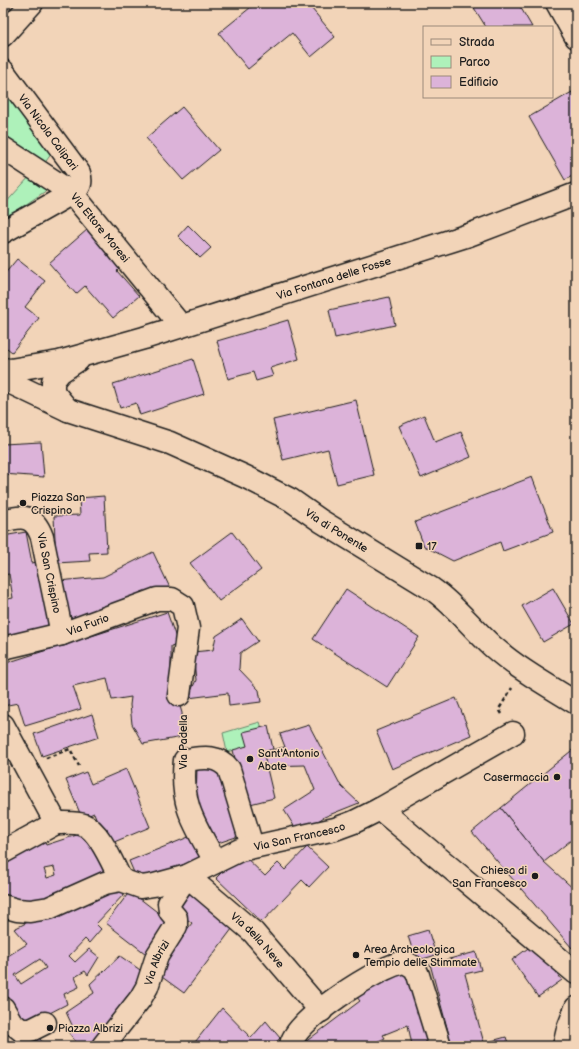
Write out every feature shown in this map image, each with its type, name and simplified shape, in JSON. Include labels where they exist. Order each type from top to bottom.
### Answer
[{"type":"street","points":[[3,35],[32,3]]},
{"type":"street","points":[[557,3],[576,38]]},
{"type":"street","name":"Via Nicola Calipari","points":[[3,71],[79,172],[80,186],[72,194]]},
{"type":"street","name":"Via Ettore Moresi","points":[[3,148],[72,194],[180,326]]},
{"type":"street","points":[[3,232],[72,194]]},
{"type":"street","name":"Via Fontana delle Fosse","points":[[3,369],[10,370],[59,362],[180,326],[469,235],[576,194]]},
{"type":"street","name":"Via Fontana delle Fosse","points":[[68,410],[53,392],[53,381],[60,372],[89,353]]},
{"type":"street","points":[[3,379],[68,410]]},
{"type":"street","name":"Via di Ponente","points":[[68,410],[170,444],[227,468],[291,500],[321,521],[440,594],[482,636],[523,671],[576,703]]},
{"type":"street","name":"Via San Crispino","points":[[3,520],[18,517],[26,518],[37,525],[42,537],[62,634]]},
{"type":"street","name":"Via Furio","points":[[3,648],[62,634],[157,600],[172,598],[183,606],[188,628],[179,695]]},
{"type":"street","points":[[3,725],[56,824]]},
{"type":"street","name":"Via San Francesco","points":[[3,906],[30,911],[49,908],[105,883],[121,880],[135,885],[146,886],[187,876],[215,861],[252,846],[316,835],[335,829],[354,822],[380,809],[514,733]]},
{"type":"street","points":[[185,760],[215,758],[225,763],[229,769],[252,846]]},
{"type":"street","name":"Via Padella","points":[[185,760],[183,781],[187,807],[215,861]]},
{"type":"street","points":[[380,809],[576,973]]},
{"type":"street","points":[[3,852],[56,824],[81,824],[92,830],[99,839],[121,880]]},
{"type":"street","name":"Via della Neve","points":[[187,876],[258,936],[321,1011]]},
{"type":"street","name":"Via Albrizi","points":[[103,1046],[140,999],[147,987],[157,956],[176,926],[176,918],[170,911],[169,903],[187,876]]},
{"type":"street","points":[[291,1046],[297,1032],[321,1011],[350,989],[398,963],[411,964],[418,975],[440,1046]]},
{"type":"street","points":[[3,1008],[11,1022],[21,1030],[31,1030],[45,1023]]},
{"type":"street","points":[[564,1046],[568,1029],[576,1008]]},
{"type":"path","points":[[514,733],[498,709],[523,671]]},
{"type":"path","name":"Via Padella","points":[[179,695],[185,716],[185,760]]},
{"type":"path","points":[[25,766],[70,749],[79,766]]},
{"type":"green space","points":[[3,87],[54,150],[44,164],[3,136]]},
{"type":"green space","points":[[30,176],[50,188],[3,220],[3,206]]},
{"type":"green space","points":[[260,722],[266,742],[227,752],[223,733]]},
{"type":"building","points":[[256,3],[307,3],[335,37],[311,57],[292,33],[248,69],[219,33]]},
{"type":"building","points":[[471,3],[518,3],[531,26],[485,26]]},
{"type":"building","points":[[572,92],[576,99],[576,174],[565,180],[529,117]]},
{"type":"building","points":[[182,107],[219,150],[183,180],[146,138]]},
{"type":"building","points":[[188,225],[211,248],[200,258],[178,236]]},
{"type":"building","points":[[88,229],[122,266],[117,271],[139,296],[113,318],[85,286],[76,294],[49,263]]},
{"type":"building","points":[[17,259],[45,281],[25,307],[39,318],[12,352],[3,345],[3,276]]},
{"type":"building","points":[[389,297],[395,325],[335,338],[329,310]]},
{"type":"building","points":[[288,320],[299,359],[270,368],[273,376],[256,381],[253,372],[228,379],[217,341]]},
{"type":"building","points":[[193,359],[204,394],[140,415],[136,403],[120,408],[113,384]]},
{"type":"building","points":[[356,400],[374,475],[337,484],[328,449],[283,460],[273,420]]},
{"type":"building","points":[[424,415],[435,442],[461,432],[471,457],[421,478],[399,426]]},
{"type":"building","points":[[41,442],[44,477],[3,474],[3,444]]},
{"type":"building","points":[[532,477],[553,532],[503,551],[500,542],[453,561],[424,546],[415,522]]},
{"type":"building","points":[[104,496],[107,552],[89,553],[90,561],[56,563],[54,516],[80,515],[79,498]]},
{"type":"building","points":[[26,532],[32,563],[42,561],[55,627],[3,639],[3,600],[13,598],[9,574],[3,575],[3,536]]},
{"type":"building","points":[[232,532],[261,570],[219,601],[190,563]]},
{"type":"building","points":[[153,552],[171,590],[66,625],[58,581],[103,577]]},
{"type":"building","points":[[553,588],[574,624],[543,642],[522,606]]},
{"type":"building","points":[[346,589],[419,637],[387,687],[313,639]]},
{"type":"building","points":[[167,612],[178,644],[171,646],[171,676],[182,713],[182,737],[143,744],[132,724],[130,705],[131,697],[112,700],[107,678],[73,686],[81,709],[25,726],[18,703],[3,706],[3,664]]},
{"type":"building","points":[[242,619],[258,641],[240,653],[239,669],[259,690],[261,702],[229,706],[228,693],[188,698],[196,680],[193,652],[213,650],[216,636]]},
{"type":"building","points":[[456,698],[471,735],[392,769],[376,731]]},
{"type":"building","points":[[92,714],[99,737],[42,756],[34,734]]},
{"type":"building","points":[[309,725],[341,786],[359,803],[324,817],[299,834],[284,810],[315,790],[305,765],[266,766],[263,752],[285,747],[280,734]]},
{"type":"building","name":"Sant'Antonio Abate","points":[[268,726],[273,749],[263,752],[274,798],[246,805],[233,750],[247,746],[243,732]]},
{"type":"building","name":"Casermaccia","points":[[576,747],[576,836],[544,862],[501,808]]},
{"type":"building","points":[[223,766],[239,836],[215,844],[196,804],[197,767]]},
{"type":"building","points":[[126,769],[150,827],[107,845],[94,813],[82,818],[66,780],[86,772],[91,784]]},
{"type":"building","name":"Chiesa di San Francesco","points":[[501,808],[544,862],[576,891],[576,945],[572,948],[472,832]]},
{"type":"building","points":[[89,831],[112,877],[19,907],[3,896],[3,863],[44,840],[46,845]],"holes":[[[54,867],[56,875],[47,878],[44,869]]]},
{"type":"building","points":[[196,834],[205,857],[139,884],[129,861]]},
{"type":"building","points":[[307,847],[328,867],[309,887],[302,880],[262,922],[216,878],[241,853],[265,876],[278,863],[285,870]]},
{"type":"building","points":[[115,889],[126,892],[96,924],[101,929],[89,943],[85,939],[69,956],[75,962],[89,949],[99,957],[88,975],[85,971],[75,977],[79,987],[64,994],[67,1004],[23,1027],[3,996],[3,959],[27,944],[14,929],[34,919]],"holes":[[[40,959],[46,968],[21,984],[15,975]]]},
{"type":"building","points":[[130,891],[174,925],[150,957],[106,923]]},
{"type":"building","points":[[189,891],[235,925],[184,993],[155,972],[192,923],[175,910]]},
{"type":"building","points":[[428,930],[436,955],[416,961],[408,936]]},
{"type":"building","points":[[535,943],[562,980],[538,997],[512,960]]},
{"type":"building","points":[[476,952],[481,970],[465,974],[484,1043],[506,1037],[509,1046],[452,1046],[430,964]]},
{"type":"building","points":[[120,956],[146,974],[125,999],[129,1002],[95,1046],[79,1046],[66,1029],[72,1025],[66,1012],[94,993],[90,984]]},
{"type":"building","points":[[408,968],[436,1046],[409,1046],[412,1045],[408,1025],[383,1035],[385,1038],[368,1046],[300,1046],[360,1001],[356,996]]},
{"type":"building","points":[[222,1008],[251,1038],[266,1021],[280,1038],[273,1046],[192,1046]]},
{"type":"building","points":[[37,1033],[44,1046],[14,1046]]},
{"type":"building","points":[[120,1039],[129,1046],[114,1046]]},
{"type":"place","name":"Piazza San Crispino","points":[[23,503]]},
{"type":"place","name":"17","points":[[419,546]]},
{"type":"place","name":"Sant'Antonio Abate","points":[[250,759]]},
{"type":"place","name":"Casermaccia","points":[[557,777]]},
{"type":"place","name":"Chiesa di San Francesco","points":[[535,876]]},
{"type":"place","name":"Area Archeologica Tempio delle Stimmate","points":[[356,955]]},
{"type":"place","name":"Piazza Albrizi","points":[[50,1028]]}]
